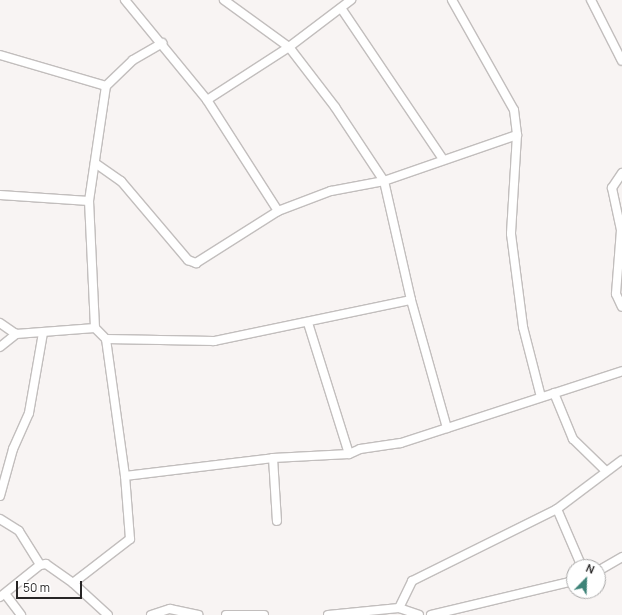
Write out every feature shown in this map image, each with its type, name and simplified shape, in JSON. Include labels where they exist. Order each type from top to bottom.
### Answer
[{"type":"street","points":[[125,0],[163,43],[207,100],[278,211]]},
{"type":"street","points":[[224,0],[289,47],[335,107],[384,181],[411,300],[447,428]]},
{"type":"street","points":[[207,100],[289,47],[351,0]]},
{"type":"street","points":[[452,0],[514,110],[518,135],[512,190],[511,234],[523,327],[541,397]]},
{"type":"street","points":[[591,0],[622,61]]},
{"type":"street","points":[[341,8],[443,159]]},
{"type":"street","points":[[73,583],[130,539],[125,476],[106,339],[95,328],[89,201],[106,86],[133,60],[163,43]]},
{"type":"street","points":[[0,65],[3,56],[40,65],[106,86]]},
{"type":"street","points":[[95,163],[121,181],[193,263],[278,211],[331,191],[384,181],[443,159],[518,135]]},
{"type":"street","points":[[622,173],[612,188],[621,230],[616,294],[622,307]]},
{"type":"street","points":[[0,195],[89,201]]},
{"type":"street","points":[[106,339],[214,341],[308,323],[411,300]]},
{"type":"street","points":[[0,323],[16,334],[95,328]]},
{"type":"street","points":[[308,323],[349,454]]},
{"type":"street","points":[[0,496],[13,449],[29,413],[43,333]]},
{"type":"street","points":[[0,347],[16,334]]},
{"type":"street","points":[[125,476],[273,458],[349,454],[360,449],[401,443],[622,372]]},
{"type":"street","points":[[554,393],[573,439],[606,471]]},
{"type":"street","points":[[273,458],[277,522]]},
{"type":"street","points":[[399,608],[412,581],[557,509],[622,460]]},
{"type":"street","points":[[557,509],[579,559]]},
{"type":"street","points":[[0,519],[19,531],[40,565]]},
{"type":"street","points":[[606,566],[622,557]]},
{"type":"street","points":[[21,615],[3,596],[40,565],[46,564],[53,567],[73,583],[108,615]]},
{"type":"street","points":[[431,615],[566,583]]},
{"type":"street","points":[[328,615],[399,608],[419,615]]},
{"type":"street","points":[[151,615],[170,609],[198,615]]},
{"type":"street","points":[[226,615],[264,615]]}]
